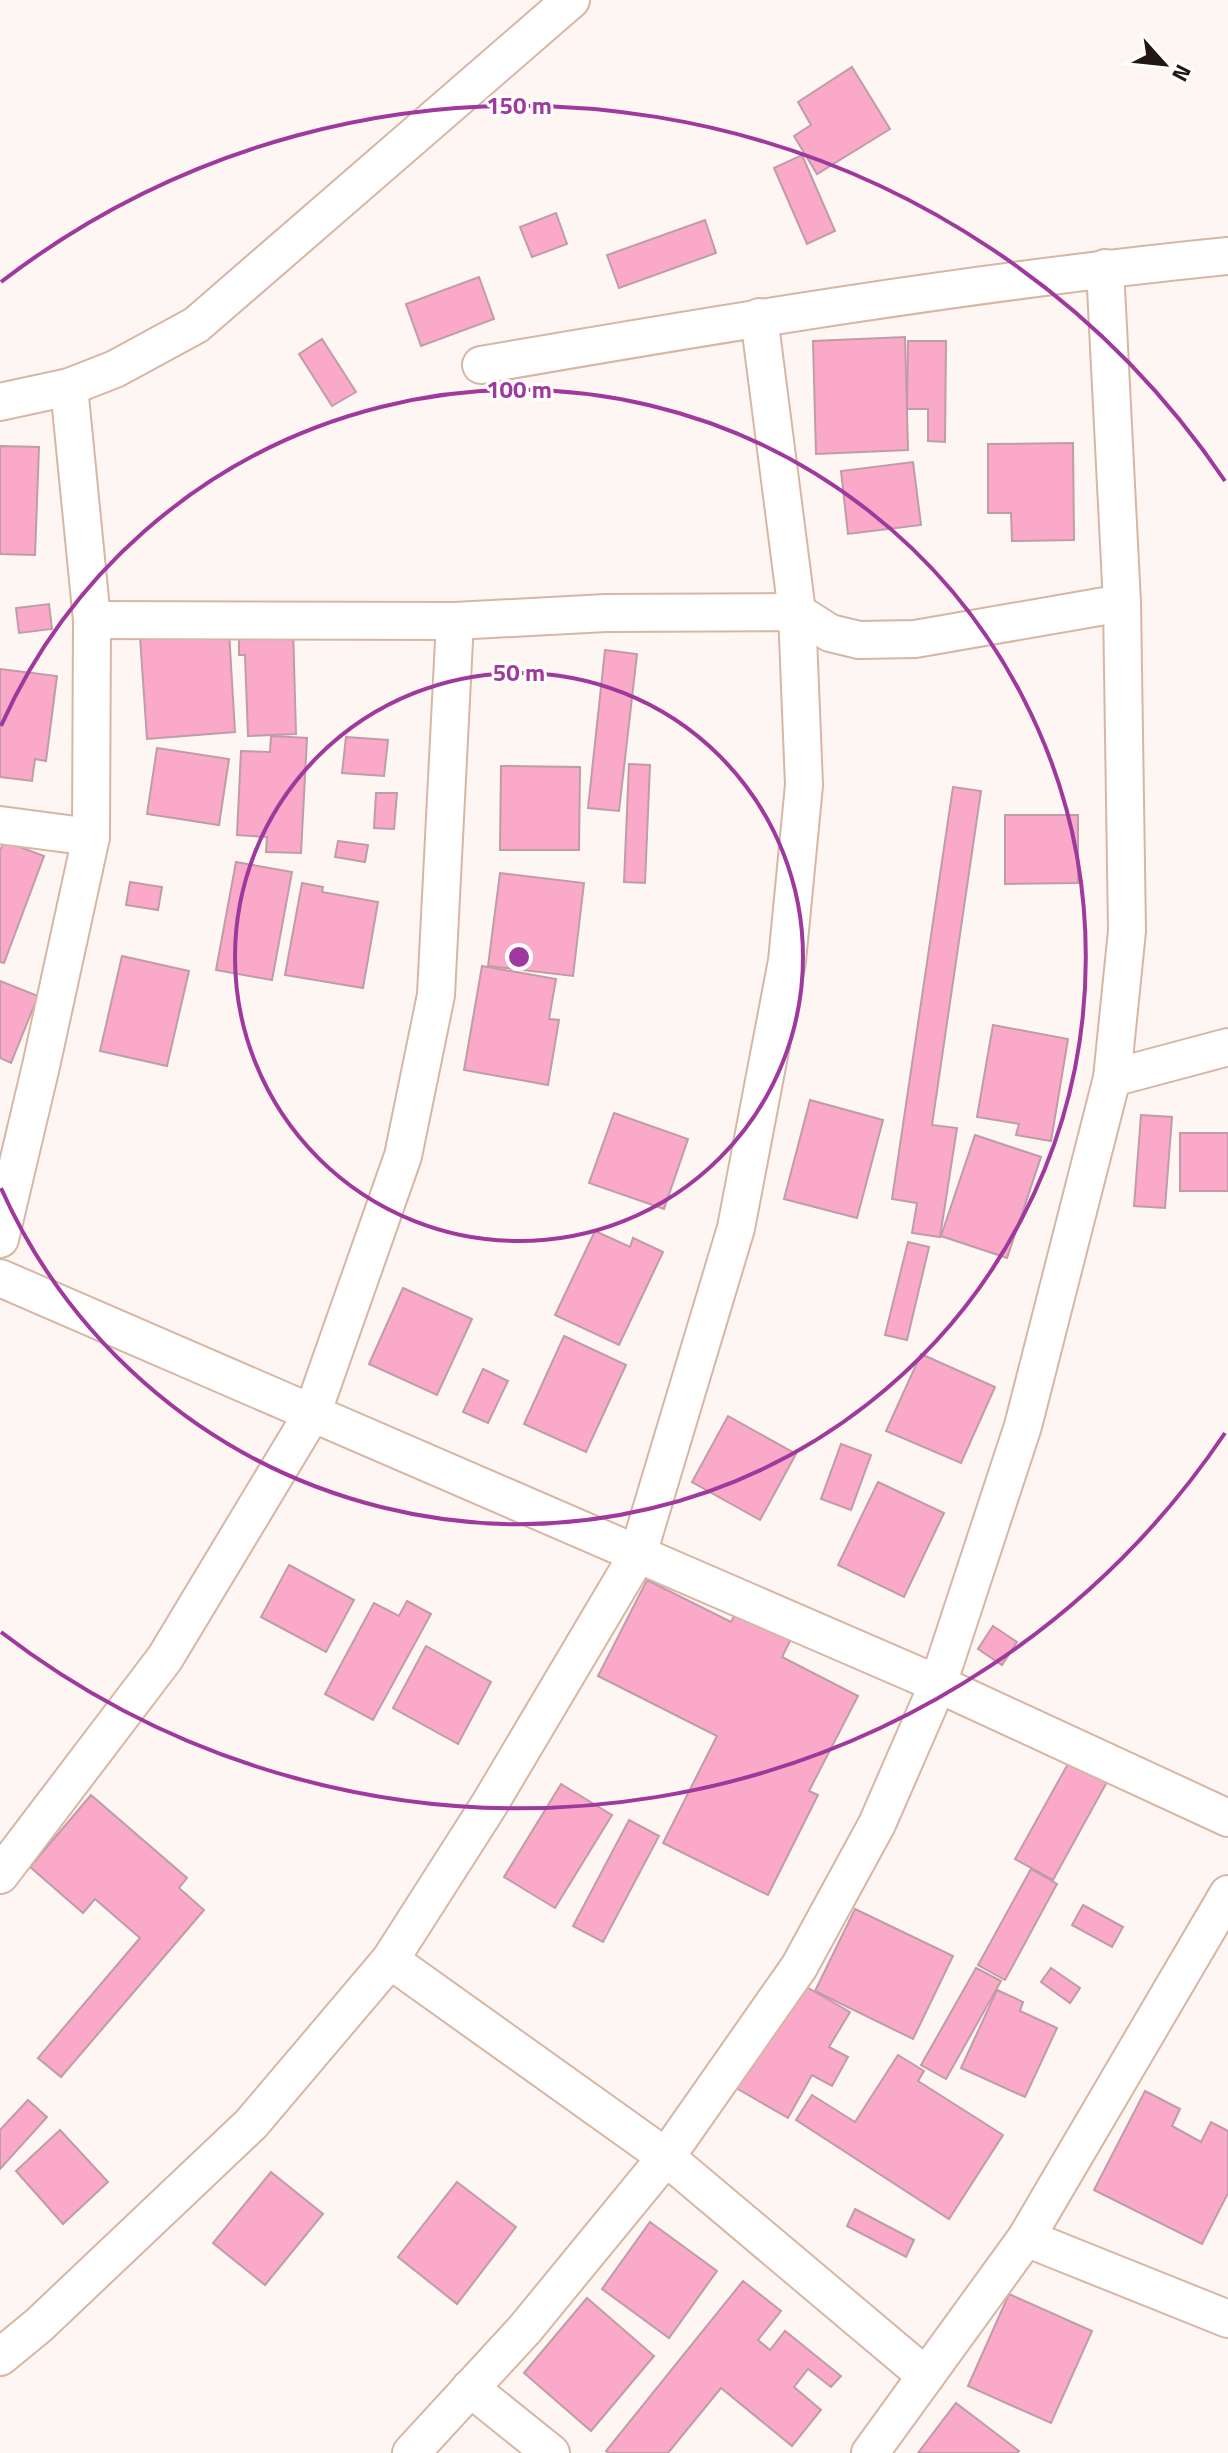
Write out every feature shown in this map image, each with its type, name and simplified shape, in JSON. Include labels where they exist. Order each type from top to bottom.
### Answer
[{"type":"street","points":[[0,402],[69,387],[115,369],[196,325],[571,0]]},
{"type":"street","points":[[481,365],[759,317],[1105,268],[1228,256]]},
{"type":"street","points":[[411,2453],[525,2329],[666,2157],[799,1967],[877,1824],[938,1684],[1023,1426],[1112,1078],[1127,931],[1122,603],[1105,268]]},
{"type":"street","points":[[0,2357],[39,2325],[251,2124],[390,1960],[489,1805],[638,1554],[736,1228],[787,961],[804,785],[797,612],[759,317]]},
{"type":"street","points":[[0,1239],[91,837],[92,620],[69,387]]},
{"type":"street","points":[[92,620],[455,621],[606,613],[797,612],[830,633],[859,640],[915,639],[1122,603]]},
{"type":"street","points":[[0,1875],[165,1658],[312,1414],[403,1156],[436,995],[455,621]]},
{"type":"street","points":[[0,825],[91,837]]},
{"type":"street","points":[[1112,1078],[1228,1047]]},
{"type":"street","points":[[0,1278],[938,1684],[1228,1818]]},
{"type":"street","points":[[870,2453],[1026,2238],[1228,1894]]},
{"type":"street","points":[[390,1960],[666,2157],[926,2376]]},
{"type":"street","points":[[1026,2238],[1228,2319]]},
{"type":"street","points":[[470,2388],[551,2453]]},
{"type":"building","points":[[852,67],[890,129],[817,174],[794,136],[811,125],[798,102]]},
{"type":"building","points":[[802,155],[835,231],[807,244],[774,168]]},
{"type":"building","points":[[556,213],[567,244],[532,257],[520,227]]},
{"type":"building","points":[[705,220],[716,253],[619,288],[607,255]]},
{"type":"building","points":[[479,277],[494,319],[421,346],[406,304]]},
{"type":"building","points":[[905,337],[908,450],[816,454],[813,341]]},
{"type":"building","points":[[322,339],[356,392],[332,406],[299,354]]},
{"type":"building","points":[[908,341],[946,341],[945,442],[928,441],[928,409],[907,409]]},
{"type":"building","points":[[1073,443],[1074,540],[1012,541],[1011,513],[988,513],[988,444]]},
{"type":"building","points":[[0,446],[39,447],[35,555],[0,554]]},
{"type":"building","points":[[913,462],[921,525],[848,534],[841,471]]},
{"type":"building","points":[[49,604],[52,629],[19,633],[16,608]]},
{"type":"building","points":[[293,627],[296,734],[248,736],[245,655],[239,655],[239,629]]},
{"type":"building","points":[[229,631],[235,732],[147,739],[140,637]]},
{"type":"building","points":[[605,650],[637,654],[619,811],[588,808]]},
{"type":"building","points":[[0,669],[57,676],[46,761],[35,759],[32,781],[0,777]]},
{"type":"building","points":[[271,736],[307,738],[301,853],[266,852],[267,837],[237,835],[241,751],[270,752]]},
{"type":"building","points":[[346,737],[388,740],[384,776],[342,773]]},
{"type":"building","points":[[157,748],[229,759],[219,825],[147,814]]},
{"type":"building","points":[[629,764],[650,765],[645,883],[624,882]]},
{"type":"building","points":[[501,766],[580,767],[579,850],[500,850]]},
{"type":"building","points":[[953,787],[981,791],[932,1125],[957,1128],[940,1237],[912,1233],[917,1203],[892,1199]]},
{"type":"building","points":[[376,793],[397,793],[394,829],[374,828]]},
{"type":"building","points":[[1005,815],[1078,815],[1078,883],[1005,884]]},
{"type":"building","points":[[4,841],[44,856],[4,963],[0,962],[0,851]]},
{"type":"building","points":[[338,841],[368,845],[365,862],[335,857]]},
{"type":"building","points":[[236,862],[292,872],[272,980],[216,970]]},
{"type":"building","points":[[500,873],[584,883],[573,976],[488,966]]},
{"type":"building","points":[[130,882],[162,887],[158,910],[126,905]]},
{"type":"building","points":[[302,883],[323,887],[322,892],[378,902],[363,988],[285,975]]},
{"type":"building","points":[[122,956],[189,971],[167,1066],[100,1051]]},
{"type":"building","points":[[482,966],[556,979],[549,1019],[559,1020],[548,1085],[464,1070]]},
{"type":"building","points":[[0,981],[38,996],[11,1063],[0,1058]]},
{"type":"building","points":[[993,1025],[1068,1039],[1051,1141],[1016,1135],[1019,1124],[977,1117]]},
{"type":"building","points":[[810,1100],[883,1120],[857,1218],[784,1199]]},
{"type":"building","points":[[614,1113],[688,1139],[664,1209],[589,1183]]},
{"type":"building","points":[[1141,1115],[1172,1117],[1165,1208],[1134,1206]]},
{"type":"building","points":[[1180,1133],[1228,1133],[1228,1191],[1180,1191]]},
{"type":"building","points":[[975,1135],[1041,1157],[1007,1258],[941,1236]]},
{"type":"building","points":[[595,1231],[630,1247],[633,1238],[663,1252],[619,1345],[555,1315]]},
{"type":"building","points":[[908,1242],[929,1247],[907,1340],[885,1335]]},
{"type":"building","points":[[403,1288],[472,1319],[437,1395],[369,1364]]},
{"type":"building","points":[[564,1336],[626,1365],[586,1452],[524,1424]]},
{"type":"building","points":[[921,1354],[995,1387],[961,1463],[886,1431]]},
{"type":"building","points":[[483,1369],[508,1381],[488,1423],[463,1412]]},
{"type":"building","points":[[728,1416],[796,1454],[760,1520],[692,1482]]},
{"type":"building","points":[[841,1444],[871,1455],[851,1510],[821,1499]]},
{"type":"building","points":[[878,1482],[944,1513],[904,1597],[838,1565]]},
{"type":"building","points":[[289,1565],[354,1600],[326,1652],[261,1617]]},
{"type":"building","points":[[647,1580],[731,1622],[738,1609],[792,1637],[782,1657],[858,1696],[809,1791],[818,1795],[768,1895],[663,1843],[717,1736],[598,1676]]},
{"type":"building","points":[[407,1601],[431,1614],[373,1720],[325,1694],[374,1603],[399,1616]]},
{"type":"building","points":[[993,1626],[1017,1642],[1002,1665],[978,1649]]},
{"type":"building","points":[[426,1646],[491,1682],[458,1744],[393,1708]]},
{"type":"building","points":[[1069,1762],[1107,1782],[1053,1880],[1015,1859]]},
{"type":"building","points":[[561,1784],[612,1815],[555,1908],[504,1877]]},
{"type":"building","points":[[91,1795],[187,1878],[179,1888],[204,1910],[61,2077],[38,2058],[140,1938],[95,1899],[83,1913],[30,1867]]},
{"type":"building","points":[[629,1820],[659,1836],[603,1942],[573,1926]]},
{"type":"building","points":[[1031,1869],[1057,1884],[1005,1980],[978,1965]]},
{"type":"building","points":[[1083,1905],[1123,1927],[1112,1947],[1072,1925]]},
{"type":"building","points":[[855,1909],[953,1956],[913,2039],[815,1991]]},
{"type":"building","points":[[976,1968],[1001,1981],[946,2079],[921,2065]]},
{"type":"building","points":[[1051,1968],[1080,1988],[1070,2003],[1041,1982]]},
{"type":"building","points":[[789,1977],[850,2012],[829,2047],[848,2057],[832,2086],[812,2075],[788,2118],[729,2084]]},
{"type":"building","points":[[997,1990],[1023,2002],[1020,2011],[1057,2028],[1025,2097],[961,2068]]},
{"type":"building","points":[[898,2055],[924,2071],[918,2081],[1003,2135],[949,2219],[796,2120],[812,2095],[855,2122]]},
{"type":"building","points":[[1145,2091],[1180,2109],[1172,2126],[1201,2142],[1211,2122],[1228,2131],[1228,2193],[1202,2244],[1094,2190]]},
{"type":"building","points":[[28,2100],[47,2117],[0,2169],[0,2130]]},
{"type":"building","points":[[60,2130],[108,2182],[63,2224],[16,2171]]},
{"type":"building","points":[[271,2172],[323,2214],[265,2285],[213,2243]]},
{"type":"building","points":[[457,2182],[516,2227],[457,2304],[398,2257]]},
{"type":"building","points":[[855,2209],[914,2240],[906,2257],[847,2226]]},
{"type":"building","points":[[650,2222],[717,2271],[669,2338],[602,2289]]},
{"type":"building","points":[[743,2281],[781,2311],[758,2340],[770,2350],[785,2331],[841,2376],[831,2387],[808,2369],[794,2387],[821,2410],[792,2446],[721,2388],[668,2453],[606,2451]]},
{"type":"building","points":[[1009,2294],[1092,2331],[1051,2423],[968,2386]]},
{"type":"building","points":[[587,2298],[654,2356],[591,2431],[524,2373]]},
{"type":"building","points":[[956,2403],[1019,2451],[918,2453]]}]
